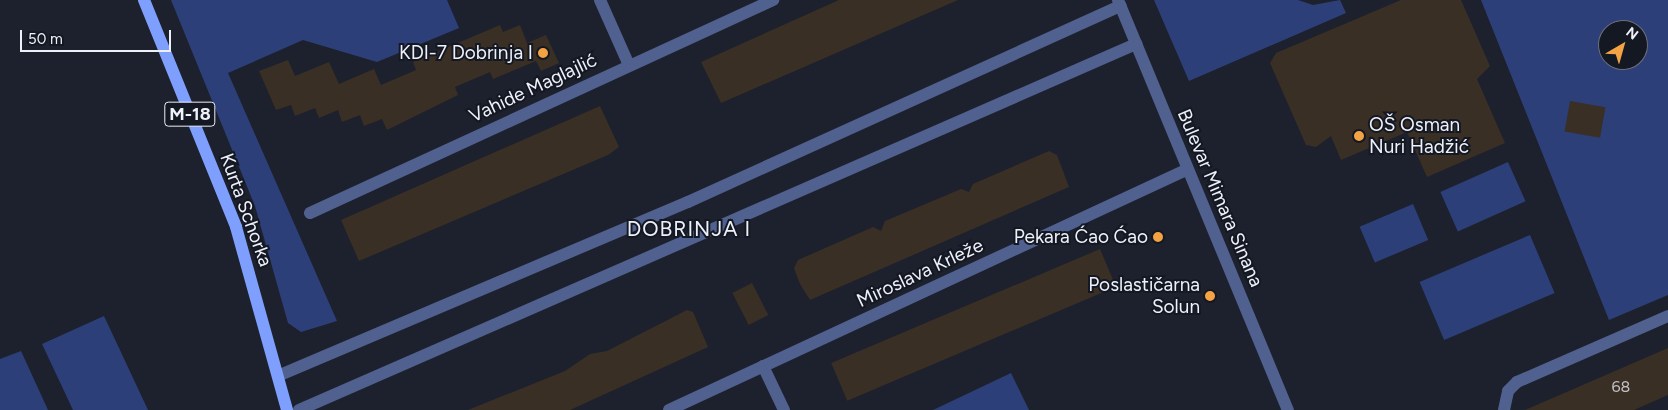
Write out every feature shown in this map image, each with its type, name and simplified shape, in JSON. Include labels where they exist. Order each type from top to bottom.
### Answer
[{"type":"main road","name":"Kurta Schorka","points":[[144,0],[236,227],[280,375],[287,410]]},
{"type":"street","points":[[600,0],[629,65]]},
{"type":"street","name":"Vahide Maglajlić","points":[[310,213],[773,0]]},
{"type":"street","points":[[280,375],[688,202],[1120,3]]},
{"type":"street","name":"Bulevar Mimara Sinana","points":[[1120,3],[1186,170],[1288,410]]},
{"type":"street","points":[[299,410],[1136,44]]},
{"type":"street","name":"Miroslava Krleže","points":[[669,410],[1186,170]]},
{"type":"street","points":[[1504,410],[1508,391],[1517,382],[1668,316]]},
{"type":"street","points":[[763,366],[784,410]]},
{"type":"shaded area","points":[[171,0],[447,0],[459,28],[377,62],[303,40],[228,73],[337,321],[301,332],[288,323],[255,206]]},
{"type":"shaded area","points":[[1154,0],[1298,0],[1313,5],[1340,0],[1346,13],[1189,81]]},
{"type":"shaded area","points":[[1481,0],[1668,0],[1668,295],[1609,320]]},
{"type":"shaded area","points":[[1508,162],[1525,201],[1458,231],[1440,192]]},
{"type":"shaded area","points":[[1413,204],[1428,240],[1375,263],[1360,227]]},
{"type":"shaded area","points":[[1530,235],[1555,293],[1444,340],[1420,282]]},
{"type":"shaded area","points":[[104,316],[148,410],[73,410],[42,344]]},
{"type":"shaded area","points":[[21,351],[48,410],[0,410],[0,359]]},
{"type":"shaded area","points":[[1011,373],[1029,410],[933,410]]},
{"type":"building","points":[[839,0],[958,0],[721,103],[701,62]]},
{"type":"building","points":[[1401,0],[1461,0],[1490,66],[1477,79],[1505,143],[1427,177],[1407,132],[1341,160],[1331,136],[1316,147],[1306,145],[1270,63],[1276,53]]},
{"type":"building","points":[[500,25],[503,32],[520,25],[527,43],[546,35],[559,63],[541,71],[536,61],[493,79],[490,72],[455,87],[458,95],[387,130],[382,119],[364,126],[360,115],[342,122],[338,110],[319,118],[315,108],[295,116],[291,105],[276,110],[259,71],[288,60],[295,76],[329,62],[339,84],[374,69],[381,85],[416,70],[413,62]]},
{"type":"building","points":[[1570,101],[1605,107],[1600,138],[1565,132]]},
{"type":"building","points":[[600,106],[619,147],[608,155],[359,261],[341,220]]},
{"type":"building","points":[[1049,151],[1057,155],[1069,187],[810,300],[800,284],[794,268],[798,260],[873,227],[881,231],[885,221],[961,189],[969,192],[973,184]]},
{"type":"building","points":[[1100,249],[1116,287],[847,401],[831,363]]},
{"type":"building","points":[[752,283],[768,315],[749,325],[732,293]]},
{"type":"building","points":[[687,310],[693,312],[708,347],[570,410],[468,410],[565,371],[590,354],[607,351]]},
{"type":"building","points":[[1668,348],[1668,395],[1634,410],[1525,410]]},
{"type":"place","name":"KDI-7 Dobrinja I","points":[[543,53]]},
{"type":"place","name":"OŠ Osman Nuri Hadžić","points":[[1359,136]]},
{"type":"place","name":"Pekara Ćao Ćao","points":[[1158,237]]},
{"type":"place","name":"Poslastičarna Solun","points":[[1210,296]]},
{"type":"district","name":"DOBRINJA I","points":[[689,229]]}]
